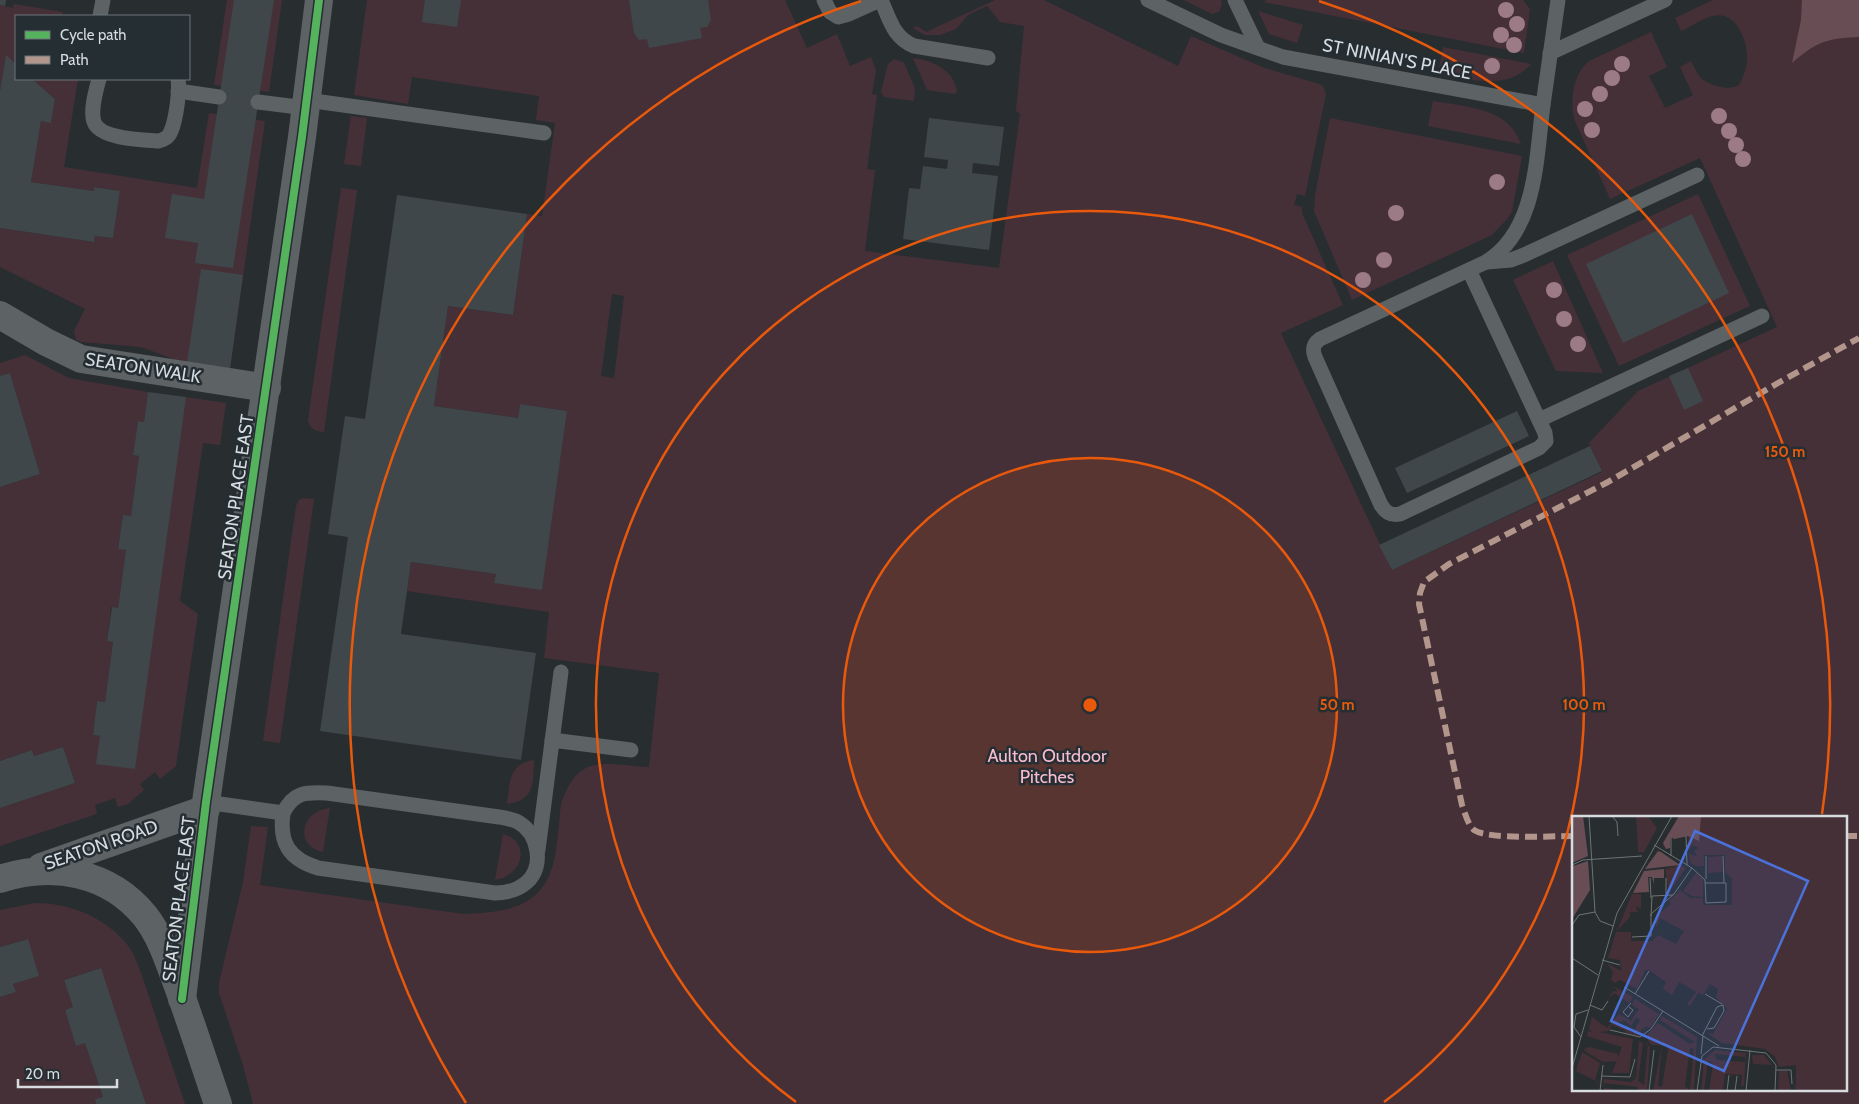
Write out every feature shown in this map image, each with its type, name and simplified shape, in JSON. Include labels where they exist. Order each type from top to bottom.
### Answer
[{"type":"street","name":"SEATON PLACE EAST","points":[[218,1104],[182,999],[206,805],[307,104],[319,0]]},
{"type":"street","name":"SEATON WALK","points":[[0,315],[46,342],[81,359],[267,388]]},
{"type":"street","name":"SEATON ROAD","points":[[13,875],[206,805]]},
{"type":"street","name":"SEATON ROAD","points":[[13,875],[60,871],[78,874],[114,888],[132,902],[146,917],[157,935],[182,999]]},
{"type":"lane","points":[[100,15],[102,0]]},
{"type":"lane","points":[[824,0],[830,12],[838,17],[881,0],[899,38],[904,42],[914,46],[988,58]]},
{"type":"lane","name":"ST NINIAN'S PLACE","points":[[1148,0],[1206,28],[1283,56],[1543,106]]},
{"type":"lane","points":[[1235,0],[1258,48]]},
{"type":"lane","points":[[1469,270],[1546,437],[1546,441],[1539,448],[1400,514],[1390,514],[1381,505],[1315,357],[1313,348],[1320,339],[1486,262],[1498,255],[1511,239],[1519,226],[1529,202],[1534,178],[1558,0]]},
{"type":"lane","points":[[1550,53],[1665,0]]},
{"type":"lane","points":[[99,80],[93,114],[94,121],[97,127],[112,135],[159,141],[166,139],[171,133],[173,125],[178,85],[220,97]]},
{"type":"lane","points":[[258,102],[307,104],[544,133]]},
{"type":"lane","points":[[1486,262],[1511,260],[1524,256],[1697,176]]},
{"type":"lane","points":[[1538,420],[1762,316]]},
{"type":"lane","points":[[537,861],[535,841],[527,829],[513,820],[499,817],[304,793],[295,797],[288,804],[283,813],[281,826],[283,839],[295,858],[318,868],[495,893],[512,891],[526,883],[537,861],[561,672]]},
{"type":"lane","points":[[552,740],[631,750]]},
{"type":"lane","points":[[206,805],[283,813]]},
{"type":"green space","points":[[227,0],[282,0],[269,92],[214,85]]},
{"type":"green space","name":"Aulton Outdoor Pitches","points":[[367,0],[785,0],[807,48],[837,34],[850,66],[871,57],[876,70],[872,94],[877,95],[867,169],[875,170],[865,251],[999,268],[1020,114],[1016,111],[1024,26],[1000,22],[987,6],[968,15],[956,29],[940,35],[925,35],[913,28],[917,26],[926,32],[995,0],[1044,0],[1178,66],[1191,36],[1262,67],[1319,84],[1323,86],[1326,94],[1305,196],[1297,194],[1294,205],[1302,207],[1302,213],[1343,305],[1281,333],[1392,570],[1602,472],[1589,443],[1638,391],[1777,327],[1700,158],[1610,199],[1574,119],[1572,103],[1574,87],[1579,73],[1584,66],[1589,61],[1651,32],[1667,67],[1649,76],[1665,108],[1693,95],[1680,67],[1691,61],[1699,75],[1706,82],[1716,86],[1732,88],[1740,84],[1747,62],[1746,46],[1743,37],[1739,29],[1728,18],[1721,15],[1709,17],[1681,31],[1675,18],[1713,0],[1859,0],[1859,1104],[253,1104],[243,1065],[219,993],[219,983],[243,882],[251,826],[268,827],[260,885],[463,914],[485,913],[518,906],[533,897],[544,886],[555,857],[561,804],[568,787],[576,775],[586,768],[596,765],[649,767],[659,673],[544,658],[549,612],[407,591],[411,562],[496,574],[494,582],[542,589],[567,411],[520,404],[518,418],[434,406],[448,306],[513,315],[527,214],[542,216],[555,123],[536,120],[539,96],[412,77],[408,104],[354,95]],"holes":[[[612,294],[624,296],[614,378],[601,376]]]},
{"type":"green space","points":[[1184,0],[1221,0],[1222,3],[1219,12],[1212,14]]},
{"type":"green space","points":[[1267,0],[1523,0],[1530,9],[1524,53],[1263,2]]},
{"type":"green space","points":[[14,4],[63,12],[62,15],[15,15],[15,63],[6,56],[0,91],[0,5],[13,8]]},
{"type":"green space","points":[[1258,11],[1303,25],[1297,43],[1269,34]]},
{"type":"green space","points":[[1443,47],[1531,64],[1521,73],[1499,81],[1462,78],[1438,73]]},
{"type":"green space","points":[[913,58],[928,61],[947,72],[955,83],[957,91],[955,94],[927,90]]},
{"type":"green space","points":[[894,59],[903,62],[905,65],[915,88],[914,101],[884,97],[881,92],[888,64]]},
{"type":"green space","points":[[33,80],[78,80],[64,167],[197,188],[209,113],[265,121],[230,369],[181,362],[144,348],[76,340],[74,331],[85,309],[0,267],[0,228],[94,242],[95,236],[113,238],[120,191],[95,187],[94,191],[31,182],[41,121],[51,122],[55,99]]},
{"type":"green space","points":[[1433,101],[1472,107],[1496,116],[1515,132],[1521,144],[1428,126]]},
{"type":"green space","points":[[351,116],[367,118],[361,166],[344,164]]},
{"type":"green space","points":[[1330,118],[1522,156],[1512,212],[1492,235],[1352,300],[1314,211],[1315,195]]},
{"type":"green space","points":[[341,188],[357,190],[324,432],[313,429],[308,420]]},
{"type":"green space","points":[[1698,194],[1750,306],[1619,366],[1567,255]]},
{"type":"green space","points":[[1553,261],[1603,373],[1556,371],[1513,280]]},
{"type":"green space","points":[[25,355],[69,378],[148,392],[144,422],[138,421],[133,455],[139,456],[131,516],[123,515],[118,548],[126,550],[118,608],[111,607],[107,641],[113,642],[105,702],[97,701],[93,735],[100,736],[186,397],[226,403],[220,445],[203,443],[180,601],[198,614],[176,766],[160,779],[155,772],[140,784],[144,790],[128,804],[118,807],[115,798],[95,805],[97,814],[0,846],[0,808],[75,783],[63,747],[34,756],[32,750],[0,761],[0,487],[40,474],[10,373],[0,376],[0,363]]},
{"type":"green space","points":[[303,498],[314,499],[280,743],[263,741],[296,506],[299,500]]},
{"type":"green space","points":[[534,760],[531,790],[528,795],[516,802],[507,804],[510,782],[515,770],[525,762]]},
{"type":"green space","points":[[330,808],[323,852],[314,849],[308,843],[304,829],[312,815]]},
{"type":"green space","points":[[503,834],[512,838],[517,843],[520,850],[520,858],[513,872],[495,880]]},
{"type":"green space","points":[[35,903],[60,905],[96,918],[128,945],[141,973],[185,1104],[146,1104],[100,968],[64,980],[73,1007],[65,1010],[76,1045],[85,1043],[103,1097],[95,1099],[96,1104],[0,1104],[0,997],[16,992],[13,984],[39,976],[27,939],[0,947],[0,910]]},
{"type":"shaded area","points":[[1802,0],[1859,0],[1859,37],[1822,42],[1792,63],[1801,20]]},
{"type":"building","points":[[0,0],[6,0],[5,6],[0,5]]},
{"type":"building","points":[[234,0],[274,0],[233,268],[195,263],[198,243],[165,238],[172,194],[204,199]]},
{"type":"building","points":[[425,0],[461,0],[457,27],[422,22]]},
{"type":"building","points":[[629,0],[708,0],[711,20],[707,27],[700,28],[702,38],[649,48],[647,39],[639,40],[634,33]]},
{"type":"building","points":[[6,55],[15,63],[15,80],[33,80],[55,99],[51,123],[41,121],[31,182],[94,191],[94,187],[120,191],[113,238],[95,236],[94,242],[0,228],[0,91]]},
{"type":"building","points":[[929,118],[1004,127],[999,166],[973,163],[972,173],[998,176],[989,250],[903,239],[909,188],[920,189],[923,166],[947,169],[948,160],[924,157]]},
{"type":"building","points":[[397,195],[527,214],[513,315],[448,306],[434,406],[518,418],[520,404],[567,411],[542,590],[494,583],[496,574],[411,562],[401,634],[536,653],[521,760],[320,731],[348,537],[328,534],[345,416],[365,419]]},
{"type":"building","points":[[1692,214],[1729,293],[1623,343],[1586,264]]},
{"type":"building","points":[[201,269],[243,275],[230,369],[187,363]]},
{"type":"building","points":[[1688,368],[1703,401],[1684,410],[1669,376]]},
{"type":"building","points":[[10,373],[40,474],[0,487],[0,376]]},
{"type":"building","points":[[148,392],[186,397],[135,769],[96,764],[100,736],[93,735],[97,701],[105,702],[113,642],[107,641],[112,607],[118,608],[126,550],[118,549],[123,515],[131,516],[139,456],[133,455],[138,421],[144,422]]},
{"type":"building","points":[[1517,411],[1529,436],[1407,493],[1395,468]]},
{"type":"building","points":[[1590,446],[1602,471],[1392,570],[1379,545]]},
{"type":"building","points":[[63,747],[75,783],[0,808],[0,761],[32,750],[34,756]]},
{"type":"building","points":[[28,939],[39,976],[13,984],[16,992],[0,997],[0,947]]},
{"type":"building","points":[[101,968],[146,1104],[96,1104],[95,1099],[103,1097],[85,1043],[76,1046],[65,1010],[73,1007],[64,980]]},
{"type":"marked path","points":[[1572,836],[1522,837],[1493,835],[1474,830],[1470,825],[1462,805],[1419,604],[1424,582],[1449,564],[1608,482],[1859,338]]},
{"type":"marked path","points":[[1846,836],[1859,836]]},
{"type":"cycle path","points":[[182,999],[206,802],[302,137],[319,0]]}]
